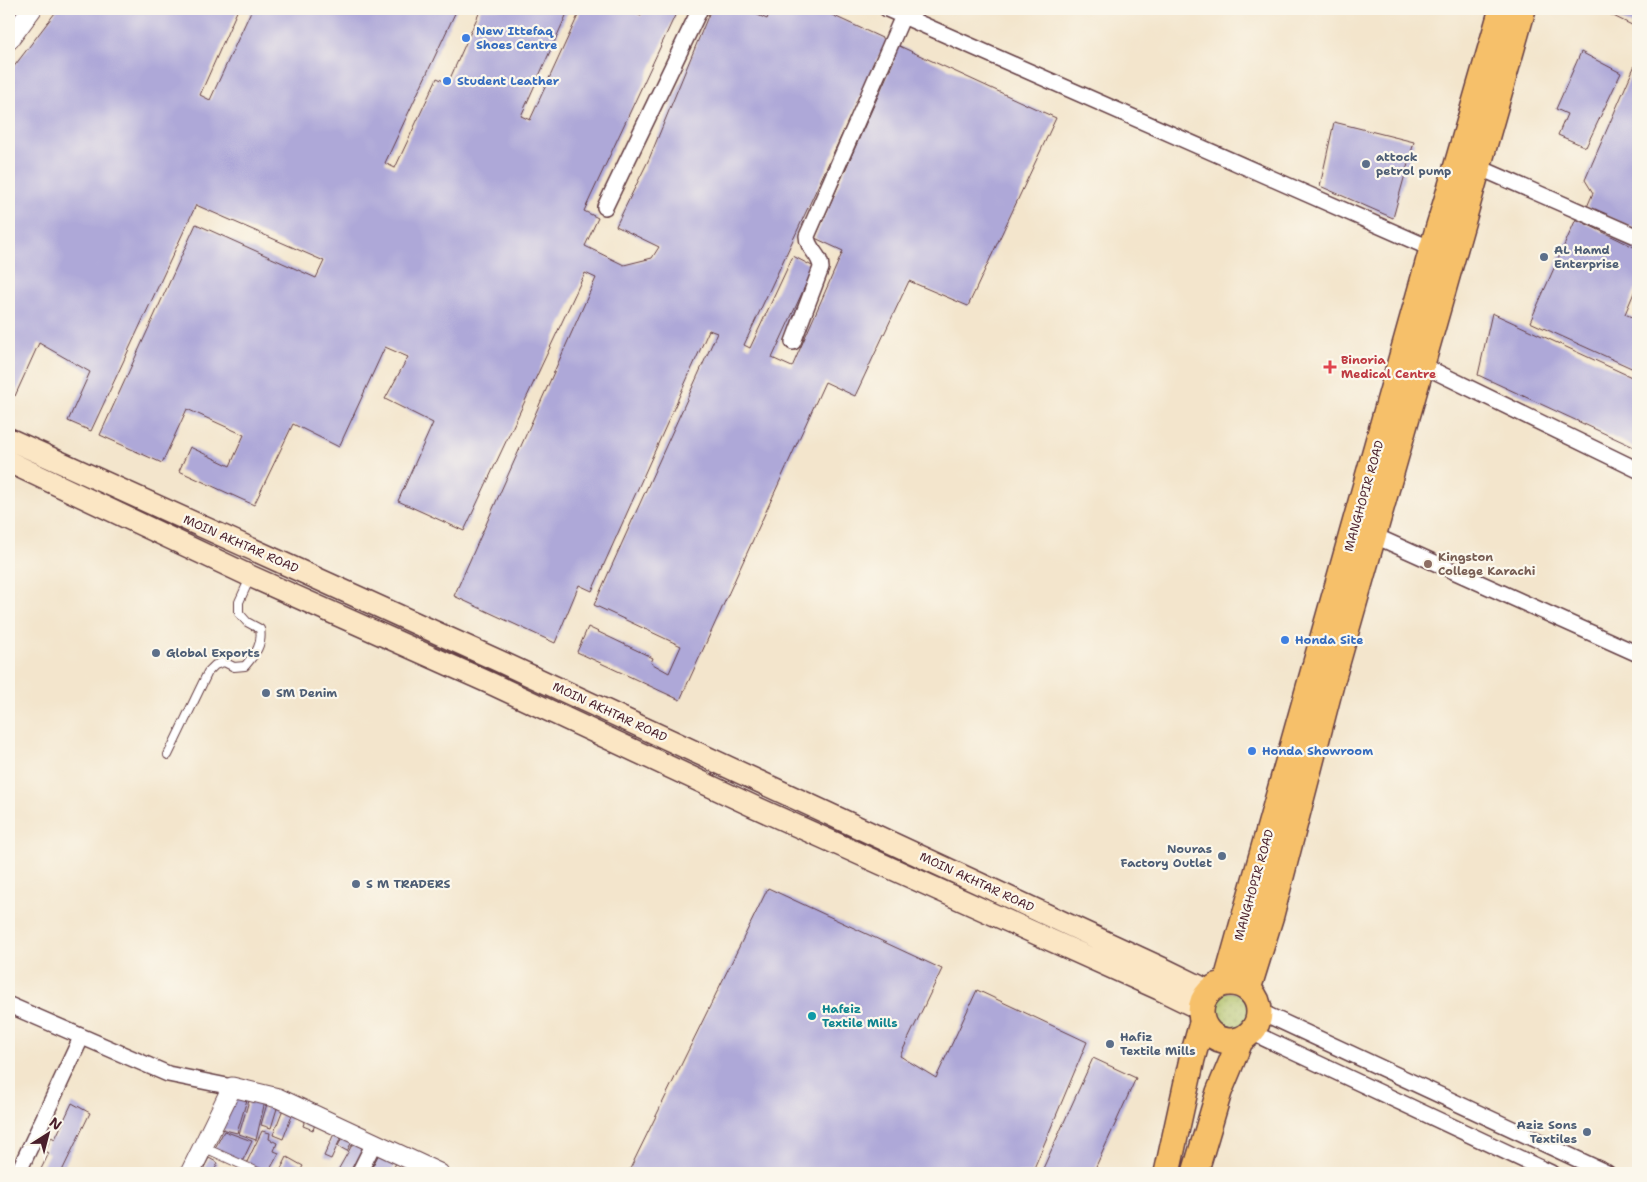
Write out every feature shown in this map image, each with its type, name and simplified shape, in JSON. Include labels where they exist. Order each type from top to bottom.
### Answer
[{"type":"main road","name":"MANGHOPIR ROAD","points":[[1195,1173],[1219,1092],[1230,1010],[1367,486],[1432,249],[1502,9]]},
{"type":"main road","points":[[1230,1010],[1271,915],[1331,684],[1523,9]]},
{"type":"main road","name":"MOIN AKHTAR ROAD","points":[[9,439],[490,657],[1166,970],[1230,1010]]},
{"type":"main road","name":"MOIN AKHTAR ROAD","points":[[9,462],[250,576],[501,688],[755,807],[1159,989],[1230,1010]]},
{"type":"main road","points":[[755,807],[766,784]]},
{"type":"main road","name":"MANGHOPIR ROAD","points":[[1166,1173],[1187,1081],[1230,1010]]},
{"type":"main road","points":[[1187,1081],[1196,1074],[1208,1075],[1216,1082],[1219,1092]]},
{"type":"street","points":[[9,40],[32,9]]},
{"type":"street","points":[[605,207],[700,9]]},
{"type":"street","points":[[887,9],[1432,249]]},
{"type":"street","points":[[793,342],[821,268],[821,262],[807,243],[807,236],[903,16]]},
{"type":"street","points":[[1478,167],[1638,236]]},
{"type":"street","points":[[1422,365],[1638,470]]},
{"type":"street","points":[[1373,535],[1638,654]]},
{"type":"street","points":[[9,1005],[81,1038],[168,1074],[278,1098],[439,1173]]},
{"type":"street","points":[[1230,1010],[1551,1173]]},
{"type":"street","points":[[1230,1010],[1607,1173]]},
{"type":"street","points":[[18,1173],[81,1038]]},
{"type":"street","points":[[190,1173],[232,1087]]},
{"type":"street","points":[[359,1173],[374,1143]]},
{"type":"lane","points":[[168,755],[208,672],[215,665],[224,662],[234,667],[245,666],[258,650],[261,636],[260,629],[247,622],[239,613],[239,602],[250,576]]},
{"type":"lane","points":[[203,1147],[260,1173]]},
{"type":"green space","points":[[1233,992],[1241,995],[1247,1001],[1250,1013],[1247,1025],[1241,1031],[1225,1034],[1217,1031],[1211,1025],[1208,1009],[1211,1001],[1217,995]]},
{"type":"building","points":[[58,9],[238,9],[200,95],[210,100],[252,9],[457,9],[385,163],[395,168],[437,78],[448,83],[481,9],[569,9],[521,116],[530,120],[581,9],[625,9],[641,16],[644,9],[678,9],[584,211],[598,218],[585,246],[624,265],[652,258],[659,247],[616,226],[649,159],[711,9],[744,9],[767,19],[771,9],[819,9],[1056,118],[968,306],[909,281],[855,396],[825,382],[680,700],[577,652],[588,627],[653,658],[651,663],[669,673],[681,646],[594,605],[717,333],[709,330],[592,591],[579,585],[555,643],[454,596],[596,278],[585,273],[464,531],[398,501],[433,423],[385,399],[408,357],[385,347],[339,447],[293,424],[254,505],[179,471],[190,447],[230,466],[244,435],[187,409],[162,463],[100,435],[196,224],[316,278],[324,261],[196,205],[91,431],[68,421],[90,372],[39,343],[15,396],[9,393],[9,73]],"holes":[[[880,53],[894,60],[815,238],[843,251],[792,367],[772,358],[814,267],[793,256],[750,348],[744,345]]]},
{"type":"building","points":[[1599,9],[1638,9],[1638,28]]},
{"type":"building","points":[[1581,52],[1621,73],[1586,147],[1558,135],[1567,114],[1556,109]]},
{"type":"building","points":[[1638,58],[1638,230],[1587,207],[1593,193],[1585,180]]},
{"type":"building","name":"attock petrol pump","points":[[1334,122],[1414,142],[1393,218],[1320,186]]},
{"type":"building","points":[[1576,219],[1638,249],[1638,283],[1625,314],[1638,320],[1638,371],[1530,322]]},
{"type":"building","points":[[1492,313],[1638,380],[1638,449],[1478,375]]},
{"type":"building","name":"Hafeiz Textile Mills","points":[[768,888],[942,969],[900,1056],[936,1078],[977,990],[1087,1042],[1032,1173],[628,1173]]},
{"type":"building","points":[[1093,1058],[1136,1078],[1093,1173],[1041,1173]]},
{"type":"building","points":[[236,1090],[249,1093],[237,1133],[221,1129]]},
{"type":"building","points":[[251,1094],[266,1097],[256,1140],[239,1134]]},
{"type":"building","points":[[268,1100],[279,1102],[271,1128],[261,1125]]},
{"type":"building","points":[[72,1103],[90,1113],[61,1173],[39,1173],[49,1153],[45,1151],[51,1137],[55,1139]]},
{"type":"building","points":[[283,1109],[293,1113],[283,1139],[273,1135]]},
{"type":"building","points":[[306,1117],[316,1121],[313,1130],[303,1126]]},
{"type":"building","points":[[337,1127],[344,1131],[331,1159],[324,1156]]},
{"type":"building","points":[[224,1131],[252,1141],[242,1162],[214,1150]]},
{"type":"building","points":[[262,1131],[270,1133],[269,1139],[277,1143],[274,1151],[279,1153],[268,1173],[261,1173],[245,1166]]},
{"type":"building","points":[[345,1131],[355,1136],[347,1151],[338,1146]]},
{"type":"building","points":[[356,1138],[371,1145],[356,1173],[344,1173],[338,1170]]},
{"type":"building","points":[[382,1148],[399,1157],[391,1173],[369,1173]]},
{"type":"building","points":[[287,1157],[303,1166],[299,1173],[279,1173]]},
{"type":"building","points":[[209,1158],[218,1163],[213,1173],[201,1173]]},
{"type":"building","points":[[241,1167],[248,1170],[246,1173],[238,1173]]},
{"type":"place","name":"New Ittefaq Shoes Centre","points":[[466,38]]},
{"type":"place","name":"Student Leather","points":[[447,81]]},
{"type":"place","name":"attock petrol pump","points":[[1366,164]]},
{"type":"place","name":"AL Hamd Enterprise","points":[[1544,257]]},
{"type":"place","name":"Binoria Medical Centre","points":[[1330,367]]},
{"type":"place","name":"Kingston College Karachi","points":[[1428,564]]},
{"type":"place","name":"Honda Site","points":[[1285,640]]},
{"type":"place","name":"Global Exports","points":[[156,653]]},
{"type":"place","name":"SM Denim","points":[[266,693]]},
{"type":"place","name":"Honda Showroom","points":[[1252,751]]},
{"type":"place","name":"Nouras Factory Outlet","points":[[1222,856]]},
{"type":"place","name":"S M TRADERS","points":[[356,884]]},
{"type":"place","name":"Hafeiz Textile Mills","points":[[812,1016]]},
{"type":"place","name":"Hafiz Textile Mills","points":[[1110,1044]]},
{"type":"place","name":"Aziz Sons Textiles","points":[[1587,1132]]}]
